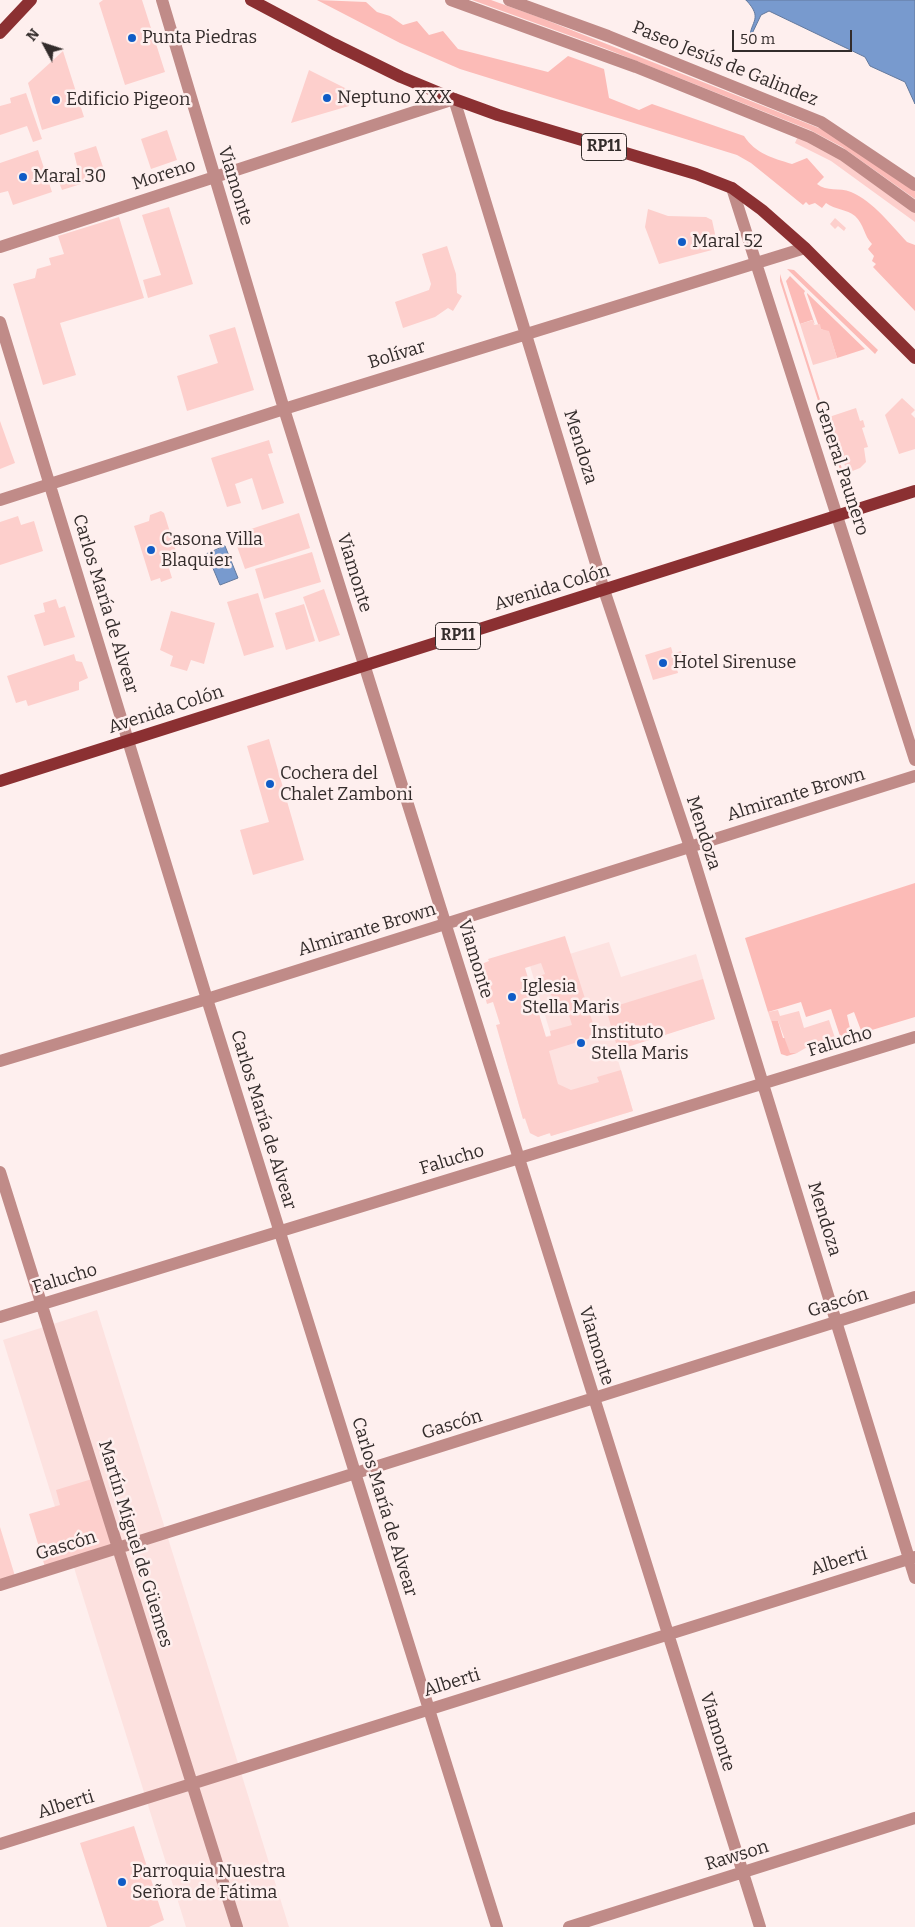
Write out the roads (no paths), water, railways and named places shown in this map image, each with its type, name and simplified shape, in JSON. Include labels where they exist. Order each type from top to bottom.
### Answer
[{"type":"main road","points":[[0,33],[31,0]]},
{"type":"main road","name":"RP11","points":[[251,0],[401,77],[454,99],[498,115],[696,174],[732,188],[762,210],[805,248],[915,358]]},
{"type":"main road","name":"Avenida Colón","points":[[0,781],[915,491]]},
{"type":"street","name":"Viamonte","points":[[162,0],[284,409],[760,1927]]},
{"type":"street","points":[[451,0],[636,67],[810,137],[843,154],[915,207]]},
{"type":"street","name":"Paseo Jesús de Galindez","points":[[509,0],[608,36],[821,122],[915,185]]},
{"type":"street","name":"Moreno","points":[[0,247],[454,99]]},
{"type":"street","name":"Mendoza","points":[[454,99],[604,590],[690,847],[912,1558],[915,1578]]},
{"type":"street","name":"General Paunero","points":[[732,188],[915,760]]},
{"type":"street","name":"Bolívar","points":[[0,500],[284,409],[805,248]]},
{"type":"street","name":"Carlos María de Alvear","points":[[0,322],[207,999],[497,1927]]},
{"type":"street","name":"Almirante Brown","points":[[0,1061],[207,999],[915,776]]},
{"type":"street","name":"Falucho","points":[[0,1317],[279,1230],[915,1037]]},
{"type":"street","name":"Martín Miguel de Güemes","points":[[0,1172],[237,1927]]},
{"type":"street","name":"Gascón","points":[[0,1585],[915,1297]]},
{"type":"street","name":"Alberti","points":[[0,1844],[912,1558]]},
{"type":"street","name":"Rawson","points":[[569,1927],[915,1818]]},
{"type":"water","points":[[746,0],[915,0],[915,104],[905,82],[870,66],[865,57],[769,11],[761,15],[750,38],[755,16]]},
{"type":"water","points":[[225,546],[238,578],[220,585],[207,554]]},
{"type":"place","name":"Punta Piedras","points":[[132,38]]},
{"type":"place","name":"Neptuno XXX","points":[[327,98]]},
{"type":"place","name":"Edificio Pigeon","points":[[56,100]]},
{"type":"place","name":"Maral 30","points":[[23,177]]},
{"type":"place","name":"Maral 52","points":[[682,242]]},
{"type":"place","name":"Casona Villa Blaquier","points":[[151,550]]},
{"type":"place","name":"Hotel Sirenuse","points":[[663,663]]},
{"type":"place","name":"Cochera del Chalet Zamboni","points":[[270,784]]},
{"type":"place","name":"Iglesia Stella Maris","points":[[512,997]]},
{"type":"place","name":"Instituto Stella Maris","points":[[581,1043]]},
{"type":"place","name":"Parroquia Nuestra Señora de Fátima","points":[[122,1882]]}]
